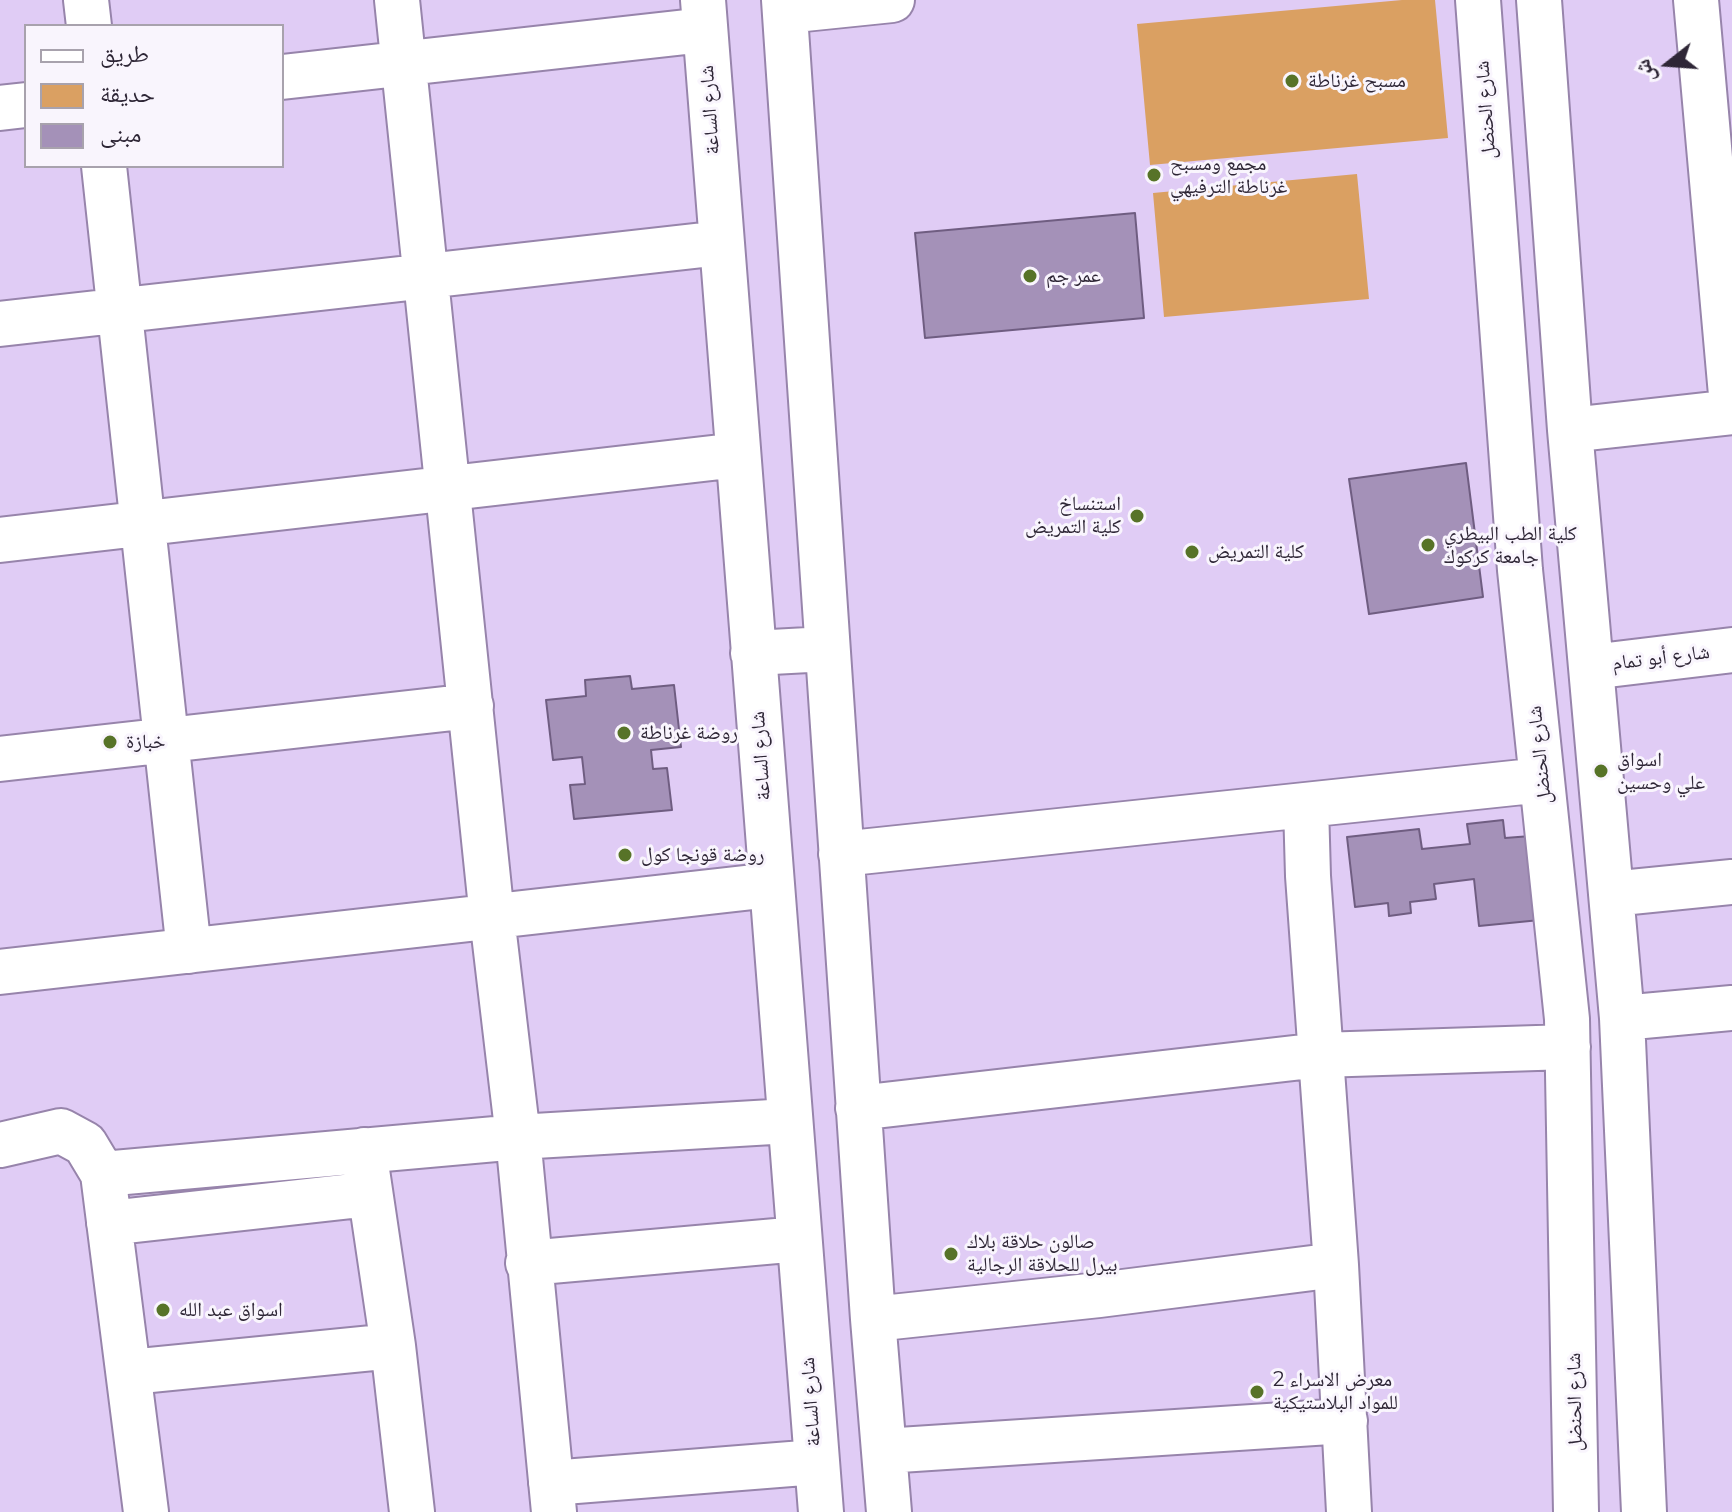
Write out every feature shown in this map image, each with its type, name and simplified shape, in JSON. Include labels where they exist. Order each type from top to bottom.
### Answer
[{"type":"street","points":[[86,0],[89,24]]},
{"type":"street","points":[[397,0],[492,917],[518,1137],[553,1497],[816,1462]]},
{"type":"street","points":[[889,1512],[858,1108],[784,6],[892,0]]},
{"type":"street","name":"شارع الحنضل","points":[[1478,0],[1520,570],[1567,1019],[1576,1496]]},
{"type":"street","points":[[1539,0],[1570,430],[1622,1018],[1642,1498],[1621,1504],[1598,1505],[1576,1496]]},
{"type":"street","points":[[1696,0],[1732,406]]},
{"type":"street","points":[[284,77],[404,64],[704,15]]},
{"type":"street","name":"شارع الساعة","points":[[704,15],[821,1512]]},
{"type":"street","points":[[0,108],[24,105]]},
{"type":"street","points":[[104,168],[189,951]]},
{"type":"street","points":[[0,324],[721,243]]},
{"type":"street","points":[[1570,430],[1732,412]]},
{"type":"street","points":[[0,540],[738,455]]},
{"type":"street","points":[[1520,570],[1582,567]]},
{"type":"street","points":[[753,653],[827,649]]},
{"type":"street","name":"شارع أبو تمام","points":[[1591,667],[1732,650]]},
{"type":"street","points":[[0,759],[471,706]]},
{"type":"street","points":[[841,854],[1542,780]]},
{"type":"street","points":[[1306,805],[1349,1512]]},
{"type":"street","points":[[1611,894],[1732,882]]},
{"type":"street","points":[[0,972],[771,885]]},
{"type":"street","points":[[1622,1018],[1732,1008]]},
{"type":"street","points":[[858,1108],[1320,1055],[1568,1047]]},
{"type":"street","points":[[103,1174],[518,1137],[789,1121]]},
{"type":"street","points":[[0,1145],[61,1131],[85,1144],[103,1174],[146,1512]]},
{"type":"street","points":[[364,1150],[393,1346],[412,1512]]},
{"type":"street","points":[[109,1223],[370,1194]]},
{"type":"street","points":[[528,1263],[799,1239]]},
{"type":"street","points":[[873,1319],[1336,1265]]},
{"type":"street","points":[[130,1372],[393,1346]]},
{"type":"street","points":[[884,1451],[1345,1421]]},
{"type":"green space","name":"مسبح غرناطة","points":[[1402,0],[1435,0],[1448,138],[1150,165],[1137,24]]},
{"type":"green space","points":[[1357,174],[1369,299],[1164,317],[1153,193]]},
{"type":"building","name":"عمر جم","points":[[1135,213],[1144,318],[925,338],[915,233]]},
{"type":"building","points":[[1466,463],[1483,597],[1369,614],[1349,479]]},
{"type":"building","points":[[630,676],[632,689],[674,685],[681,747],[651,750],[653,769],[667,768],[672,810],[574,819],[570,785],[585,784],[582,757],[553,760],[546,700],[586,696],[585,680]]},
{"type":"building","points":[[1503,820],[1505,838],[1531,836],[1540,920],[1479,926],[1474,879],[1434,884],[1436,899],[1410,902],[1411,913],[1389,916],[1388,903],[1355,907],[1347,837],[1419,829],[1422,849],[1470,844],[1467,824]]},
{"type":"place","name":"مسبح غرناطة","points":[[1292,81]]},
{"type":"place","name":"مجمع ومسبح غرناطة الترفيهي","points":[[1154,175]]},
{"type":"place","name":"عمر جم","points":[[1030,276]]},
{"type":"place","name":"استنساخ کلیة التمریض","points":[[1137,516]]},
{"type":"place","name":"كلية الطب البيطري جامعة كركوك","points":[[1428,545]]},
{"type":"place","name":"كلية التمريض","points":[[1192,552]]},
{"type":"place","name":"روضة غرناطة","points":[[624,733]]},
{"type":"place","name":"خبازة","points":[[110,742]]},
{"type":"place","name":"اسواق علي وحسين","points":[[1601,771]]},
{"type":"place","name":"روضة قونجا كول","points":[[625,855]]},
{"type":"place","name":"صالون حلاقة بلاك بيرل للحلاقة الرجالية","points":[[951,1254]]},
{"type":"place","name":"اسواق عبد الله","points":[[163,1310]]},
{"type":"place","name":"معرض الاسراء 2 للمواد البلاستيكية","points":[[1257,1392]]}]
